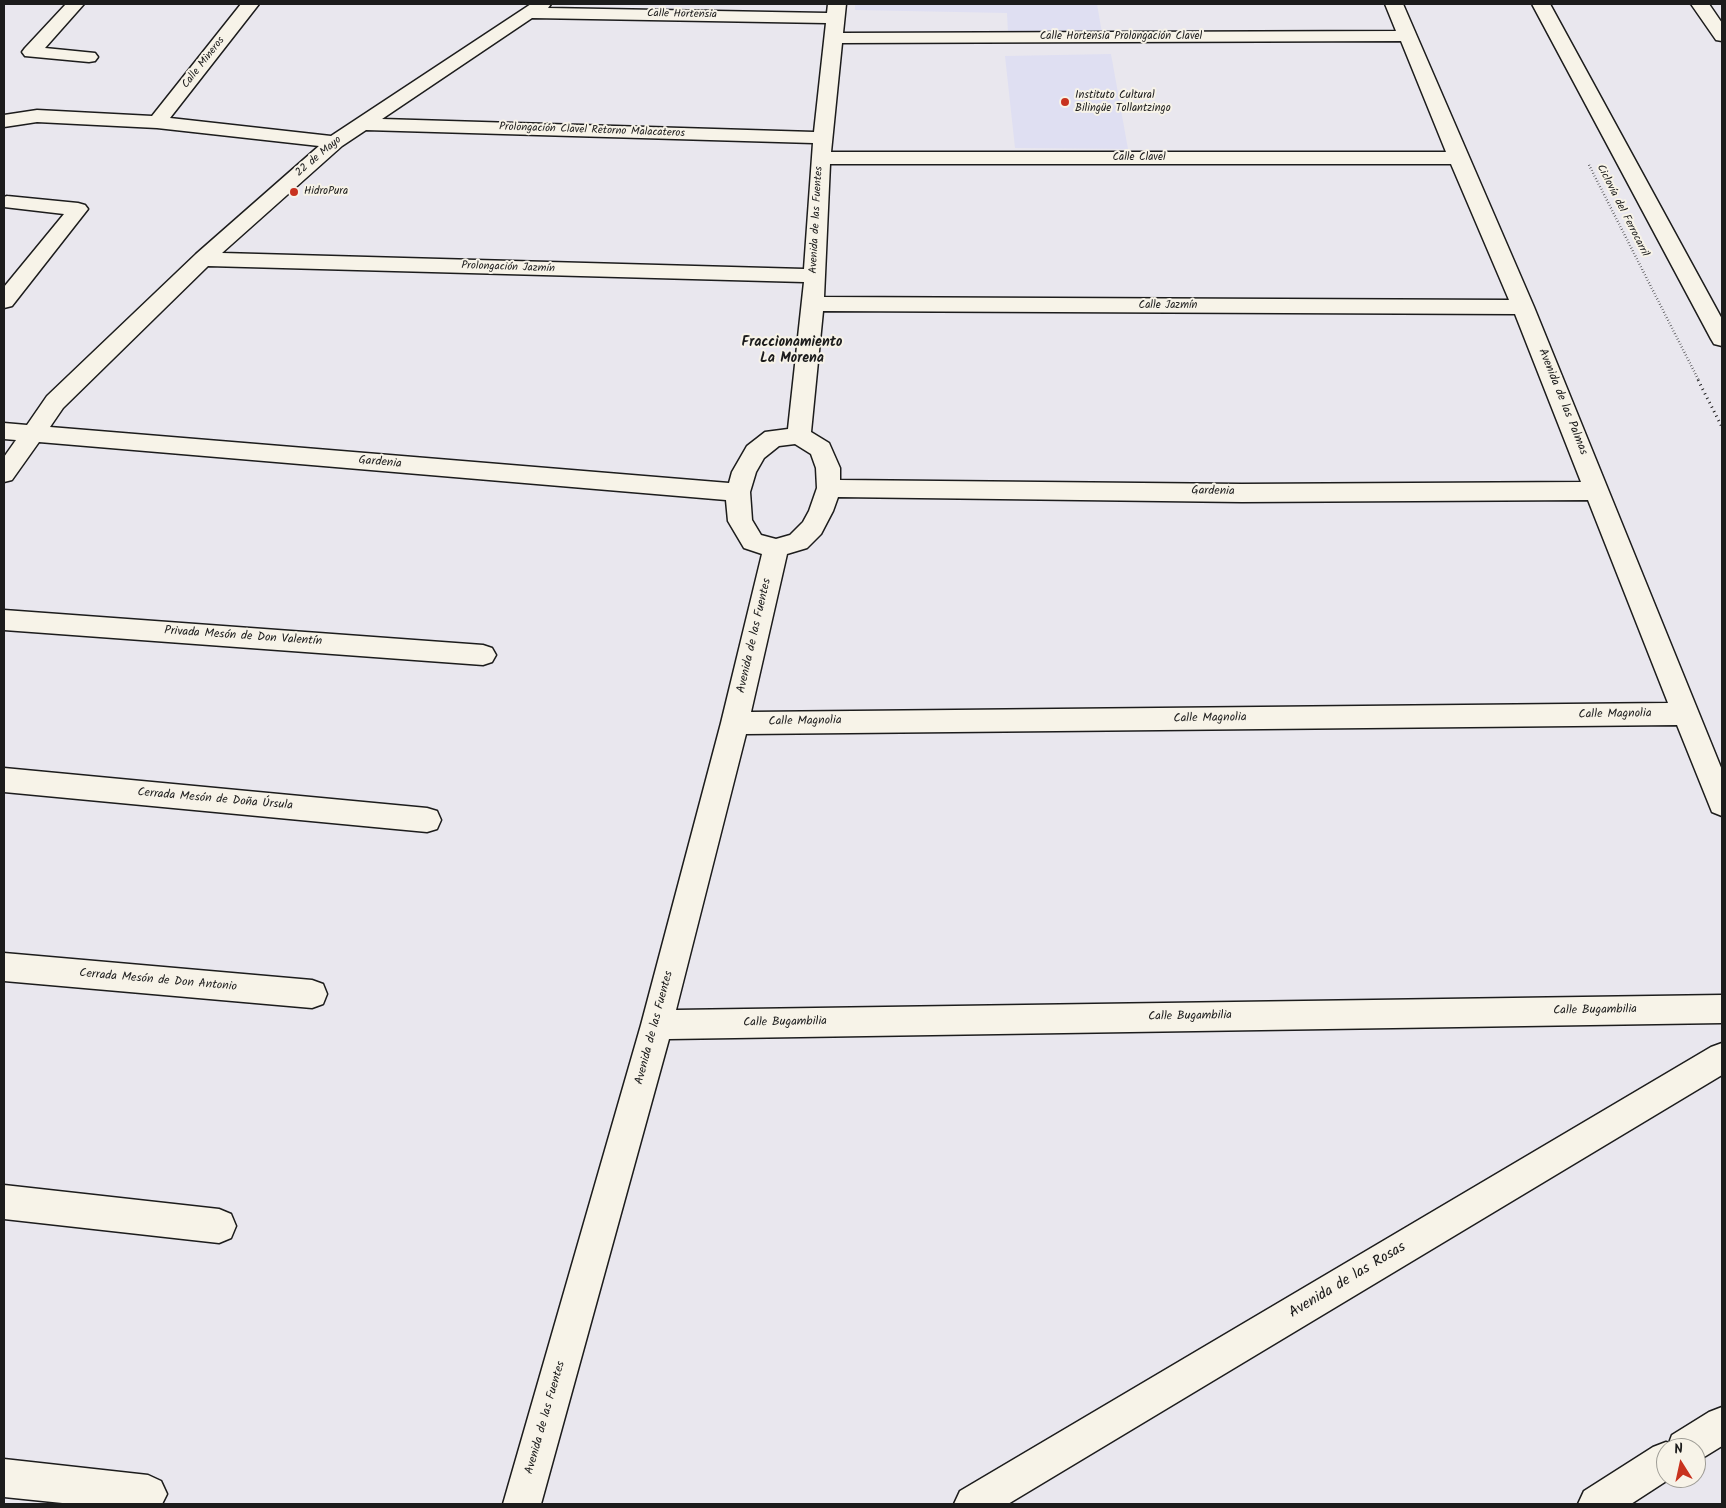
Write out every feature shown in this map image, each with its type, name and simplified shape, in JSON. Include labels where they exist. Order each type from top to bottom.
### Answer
[{"type":"street","points":[[75,4],[31,52],[89,57]]},
{"type":"street","name":"Calle Mineros","points":[[157,122],[250,4]]},
{"type":"street","name":"Avenida de las Palmas","points":[[1394,4],[1523,307],[1722,804]]},
{"type":"street","points":[[1541,4],[1597,104],[1722,339]]},
{"type":"street","points":[[1700,4],[1722,36]]},
{"type":"street","name":"Calle Hortensia","points":[[535,8],[837,11]]},
{"type":"street","name":"22 de Mayo","points":[[4,474],[16,432],[55,402],[203,259],[335,142],[535,8]]},
{"type":"street","name":"Avenida de las Fuentes","points":[[799,436],[812,304],[822,148],[837,11]]},
{"type":"street","name":"Calle Hortensia Prolongación Clavel","points":[[834,38],[1408,36]]},
{"type":"street","points":[[4,120],[37,116],[157,122],[335,142]]},
{"type":"street","name":"Prolongación Clavel Retorno Malacateros","points":[[361,124],[822,148]]},
{"type":"street","name":"Calle Clavel","points":[[822,148],[1458,158]]},
{"type":"street","points":[[4,301],[78,209],[6,202]]},
{"type":"street","name":"Prolongación Jazmín","points":[[203,259],[814,276]]},
{"type":"street","name":"Calle Jazmín","points":[[812,304],[1523,307]]},
{"type":"street","name":"Gardenia","points":[[16,432],[738,492]]},
{"type":"street","points":[[799,436],[821,449],[828,468],[829,488],[821,511],[812,528],[798,542],[776,548],[753,542],[740,521],[738,492],[744,472],[755,452],[773,438],[799,436]]},
{"type":"street","name":"Gardenia","points":[[829,488],[1242,493],[1598,491]]},
{"type":"street","name":"Avenida de las Fuentes","points":[[522,1504],[657,1024],[735,723],[776,548]]},
{"type":"street","name":"Privada Mesón de Don Valentín","points":[[4,620],[483,655]]},
{"type":"street","name":"Calle Magnolia","points":[[735,723],[1686,714]]},
{"type":"street","name":"Cerrada Mesón de Doña Úrsula","points":[[4,780],[427,820]]},
{"type":"street","name":"Cerrada Mesón de Don Antonio","points":[[4,967],[312,994]]},
{"type":"street","name":"Calle Bugambilia","points":[[657,1024],[1722,1010]]},
{"type":"street","name":"Avenida de las Rosas","points":[[973,1504],[1722,1058]]},
{"type":"street","points":[[4,1202],[219,1226]]},
{"type":"street","points":[[1701,1438],[1722,1425]]},
{"type":"street","points":[[1597,1504],[1656,1466]]},
{"type":"street","points":[[4,1478],[148,1494]]},
{"type":"path","name":"Ciclovía del Ferrocarril","points":[[1587,162],[1722,427]]},
{"type":"shaded area","points":[[855,4],[1097,4],[1102,33],[1008,33],[1007,13],[855,10]]},
{"type":"shaded area","name":"Instituto Cultural Bilingüe Tollantzingo","points":[[1111,54],[1128,149],[1015,148],[1005,56]]},
{"type":"place","name":"Instituto Cultural Bilingüe Tollantzingo","points":[[1065,102]]},
{"type":"place","name":"HidroPura","points":[[294,192]]},
{"type":"district","name":"Fraccionamiento La Morena","points":[[792,352]]}]
